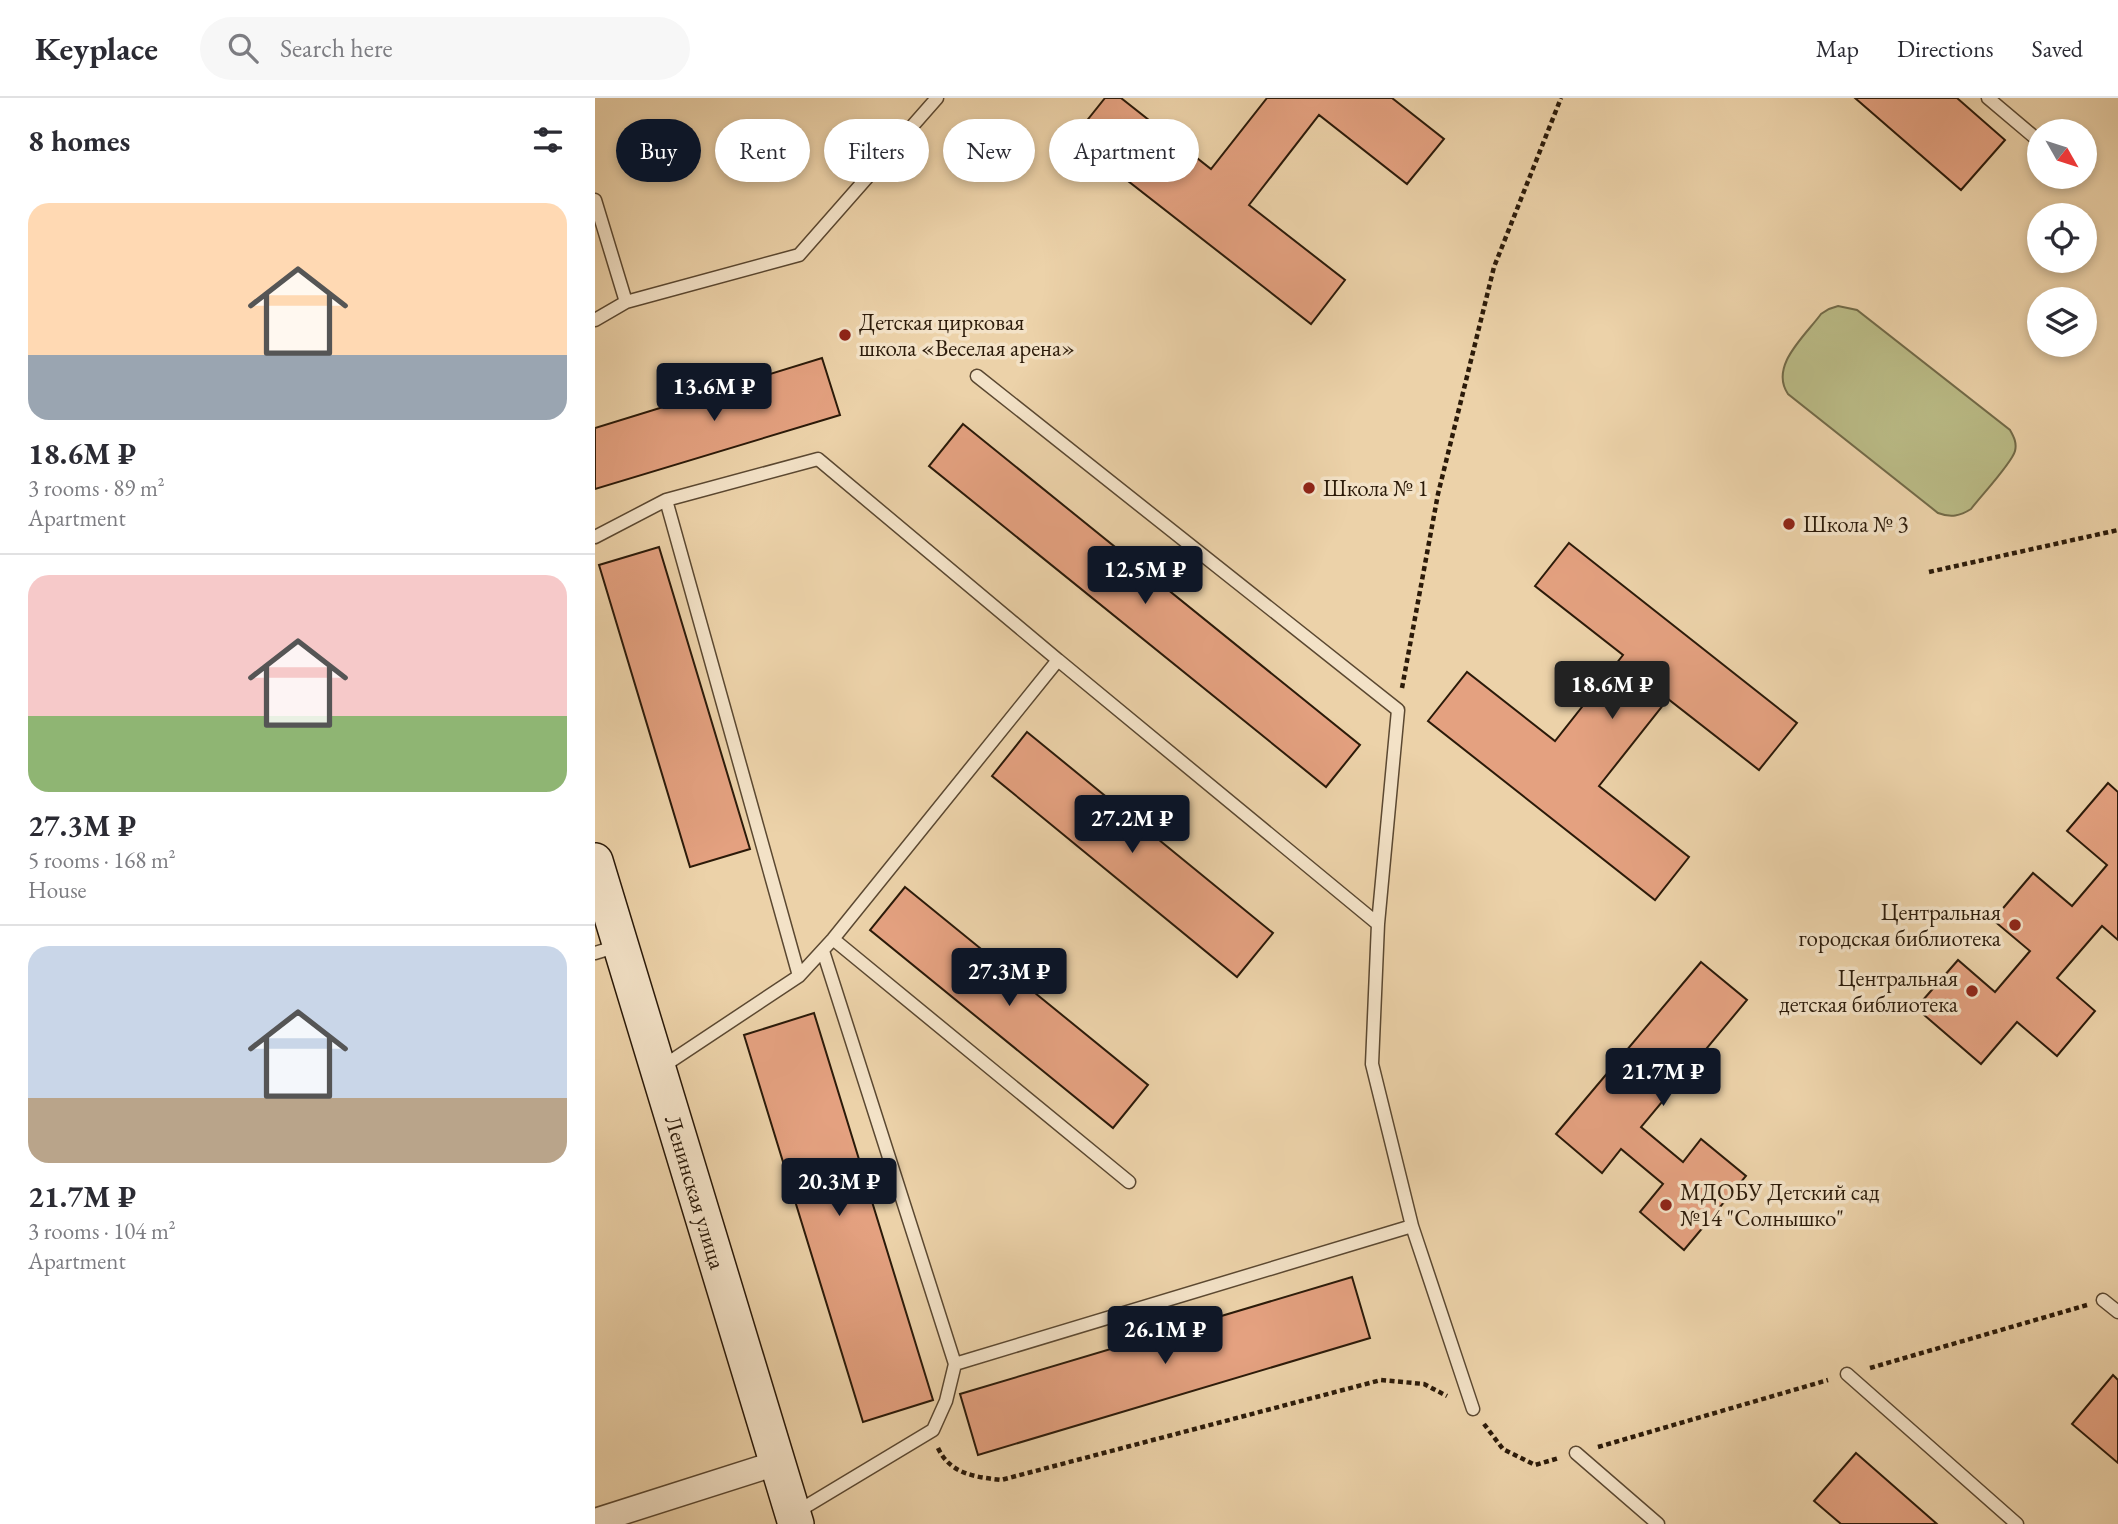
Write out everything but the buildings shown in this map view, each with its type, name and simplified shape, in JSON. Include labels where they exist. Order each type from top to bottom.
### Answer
[{"type":"main road","name":"Ленинская улица","points":[[595,861],[608,949],[658,1069],[795,1519]]},
{"type":"street","points":[[595,1521],[777,1463]]},
{"type":"lane","points":[[595,320],[626,302],[799,255],[937,98]]},
{"type":"lane","points":[[1988,98],[2027,131]]},
{"type":"lane","points":[[595,200],[626,302]]},
{"type":"lane","points":[[977,376],[1398,710],[1378,923],[1372,1064],[1412,1226],[1473,1409]]},
{"type":"lane","points":[[595,537],[666,500],[818,459],[1378,923]]},
{"type":"lane","points":[[666,500],[799,976]]},
{"type":"lane","points":[[658,1069],[799,976],[833,939],[1058,660]]},
{"type":"lane","points":[[833,939],[1129,1182]]},
{"type":"lane","points":[[795,1519],[933,1430],[946,1401],[955,1364],[823,951]]},
{"type":"lane","points":[[955,1364],[1412,1226]]},
{"type":"lane","points":[[2103,1300],[2118,1312]]},
{"type":"lane","points":[[1847,1374],[2017,1524]]},
{"type":"lane","points":[[1576,1453],[1658,1524]]},
{"type":"path","points":[[1398,710],[1438,494],[1494,267],[1561,98]]},
{"type":"path","points":[[1929,572],[2118,530]]},
{"type":"path","points":[[933,1430],[944,1460],[969,1476],[1001,1480],[1381,1380],[1424,1384],[1473,1409],[1503,1449],[1535,1465],[2103,1300]]},
{"type":"green space","points":[[1838,306],[1857,310],[2010,430],[2016,445],[2013,456],[1971,509],[1955,516],[1938,513],[1788,394],[1783,383],[1783,373],[1791,352],[1821,314]]},
{"type":"place","name":"Детская цирковая школа «Веселая арена»","points":[[845,335]]},
{"type":"place","name":"Школа № 1","points":[[1309,488]]},
{"type":"place","name":"Школа № 3","points":[[1789,524]]},
{"type":"place","name":"Центральная городская библиотека","points":[[2015,925]]},
{"type":"place","name":"Центральная детская библиотека","points":[[1972,991]]},
{"type":"place","name":"МДОБУ Детский сад №14 \"Солнышко\"","points":[[1666,1205]]}]
